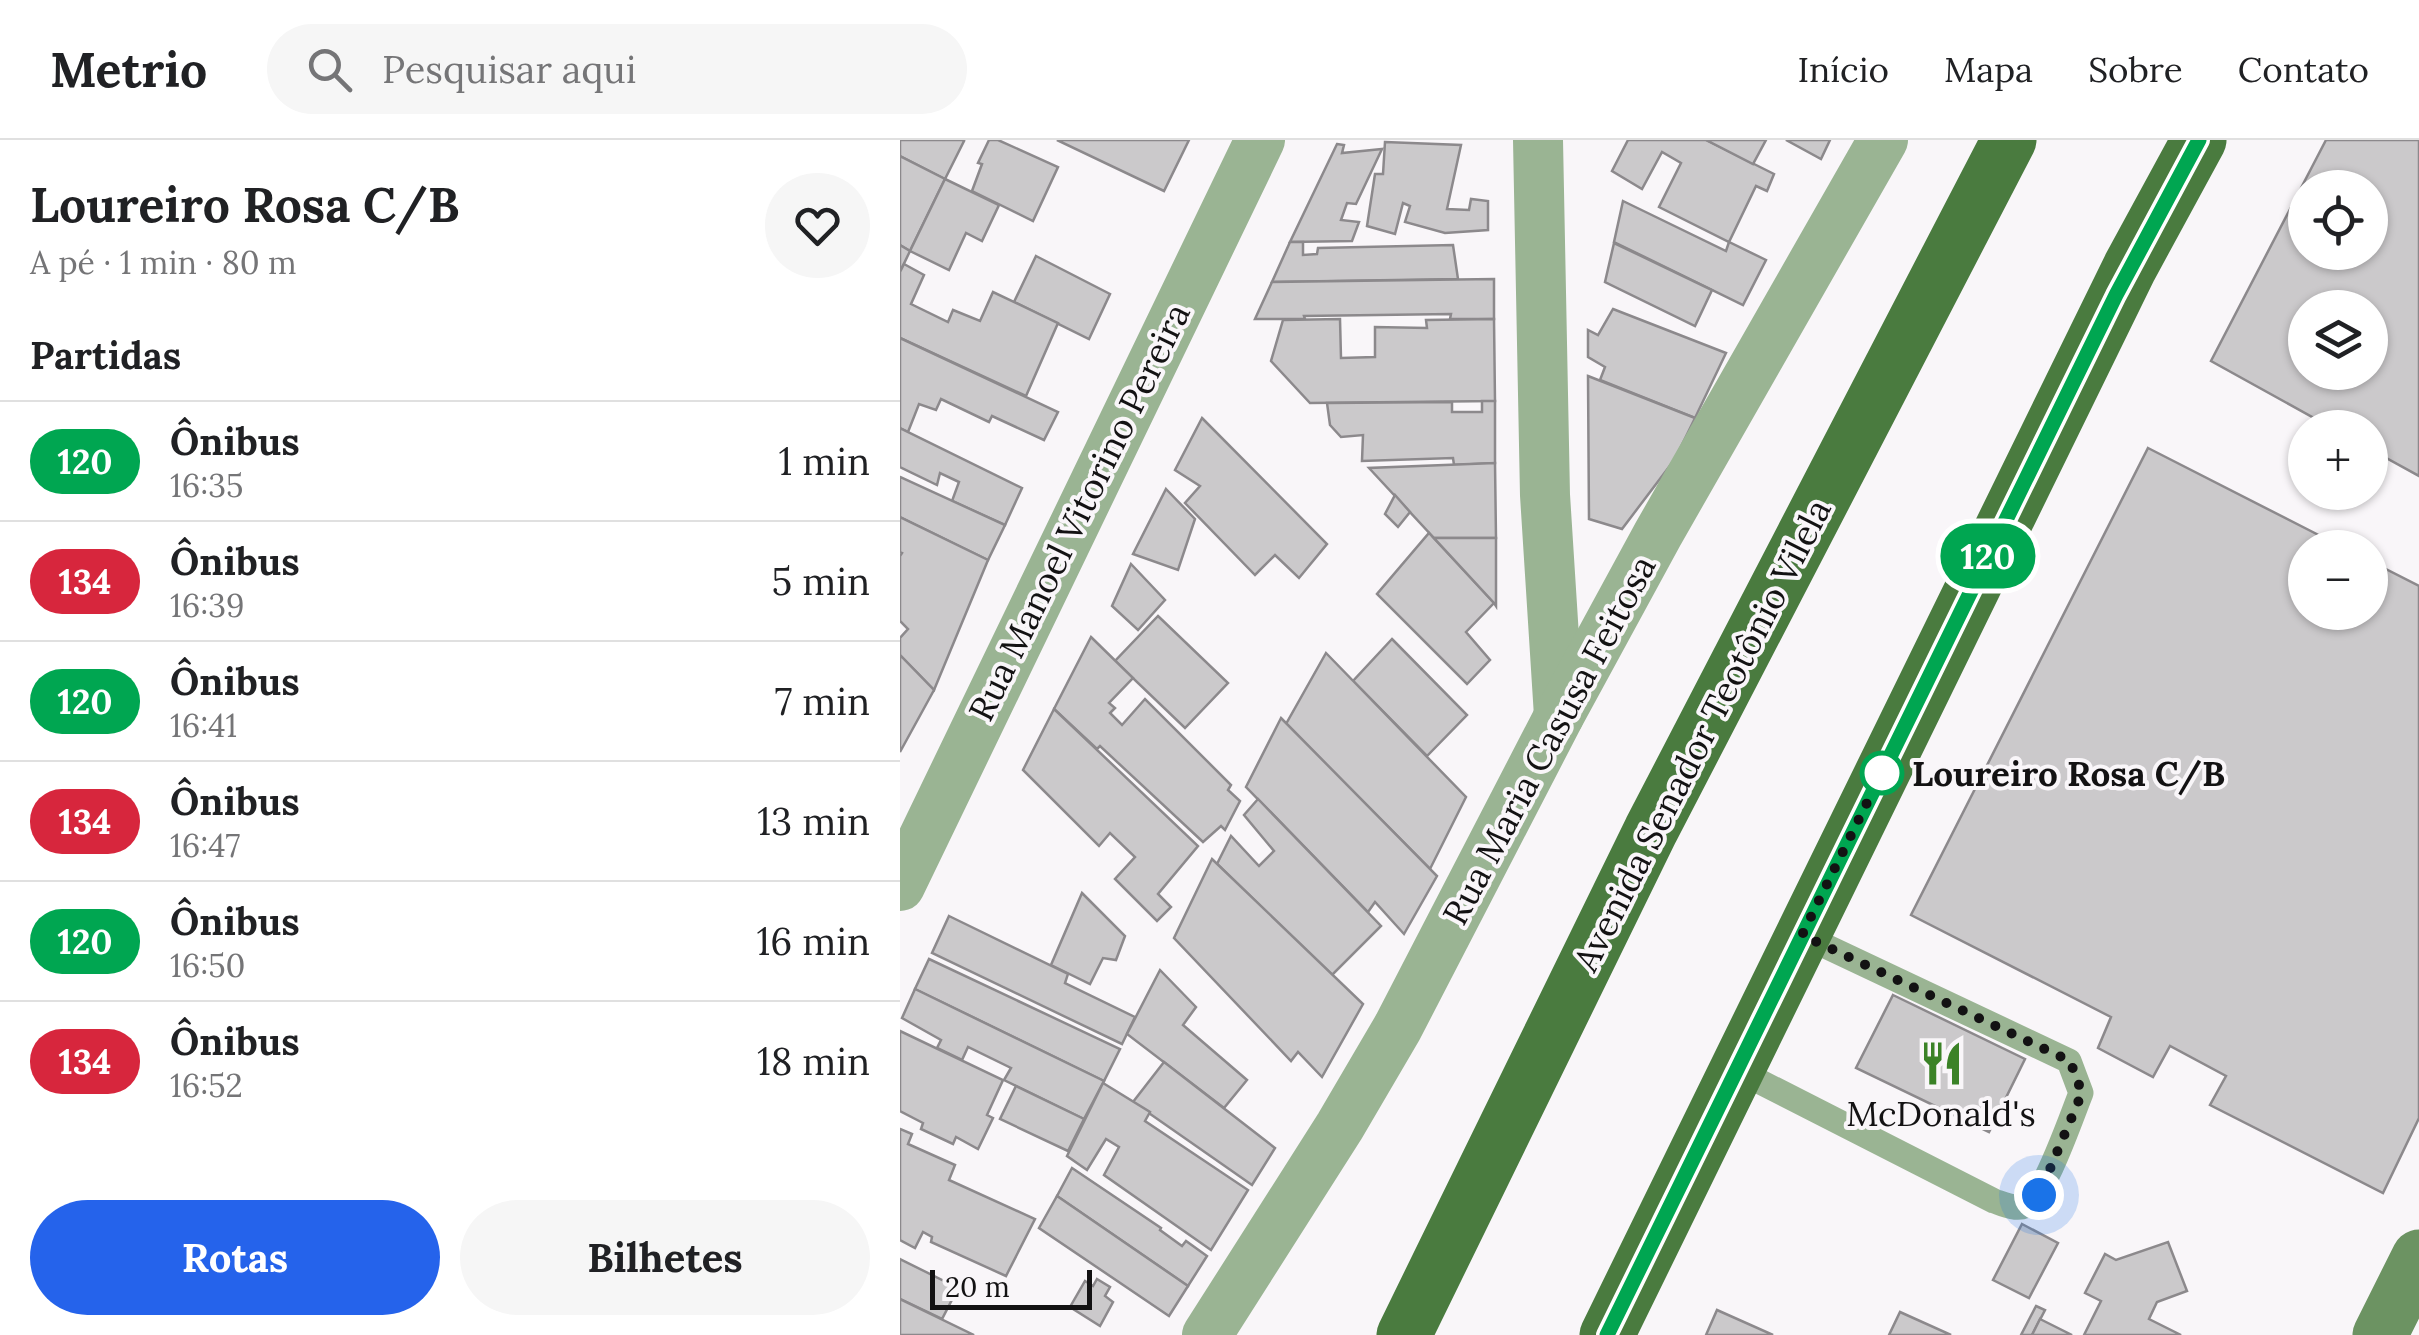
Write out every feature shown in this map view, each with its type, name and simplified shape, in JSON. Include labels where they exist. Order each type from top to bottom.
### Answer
[{"type":"main road","name":"Avenida Senador Teotônio Vilela","points":[[1404,1335],[1650,830],[2010,140]]},
{"type":"main road","points":[[1607,1335],[2122,284],[2199,140]]},
{"type":"street","name":"Rua Manoel Vitorino Pereira","points":[[900,886],[1260,140]]},
{"type":"street","points":[[1538,140],[1545,495],[1559,716]]},
{"type":"street","name":"Rua Maria Casusa Feitosa","points":[[1207,1335],[1398,1028],[1658,534],[1882,140]]},
{"type":"street","points":[[2380,1335],[2419,1257]]},
{"type":"lane","points":[[1737,1070],[1994,1201],[2024,1206],[2039,1195],[2082,1093],[2070,1061],[1802,935]]},
{"type":"building","points":[[900,140],[964,141],[945,179],[900,156]]},
{"type":"building","points":[[989,140],[998,140],[1058,167],[1033,221],[972,191],[982,164],[978,163]]},
{"type":"building","points":[[1057,140],[1189,140],[1164,191]]},
{"type":"building","points":[[1628,140],[1706,140],[1774,174],[1767,191],[1756,186],[1729,242],[1659,207],[1681,163],[1662,152],[1642,189],[1612,171]]},
{"type":"building","points":[[1706,140],[1766,140],[1753,164]]},
{"type":"building","points":[[1786,140],[1830,140],[1821,159]]},
{"type":"building","points":[[2326,140],[2419,140],[2419,476],[2388,459],[2388,410],[2299,410],[2211,361],[2288,213],[2288,270],[2388,270],[2388,170],[2310,170]]},
{"type":"building","points":[[1385,142],[1461,145],[1447,209],[1469,210],[1471,199],[1488,201],[1488,230],[1445,233],[1405,222],[1410,206],[1403,203],[1395,234],[1367,226],[1375,174],[1383,174]]},
{"type":"building","points":[[1337,144],[1344,145],[1342,153],[1382,149],[1356,204],[1347,203],[1341,220],[1359,222],[1352,241],[1290,242]]},
{"type":"building","points":[[900,156],[945,179],[910,251],[900,245]]},
{"type":"building","points":[[945,179],[999,205],[982,241],[966,233],[949,270],[910,251]]},
{"type":"building","points":[[1623,201],[1726,251],[1729,242],[1766,260],[1743,305],[1614,242]]},
{"type":"building","points":[[1290,242],[1303,242],[1303,255],[1317,254],[1318,248],[1453,245],[1458,279],[1272,282]]},
{"type":"building","points":[[1614,243],[1712,290],[1695,326],[1605,282]]},
{"type":"building","points":[[900,245],[910,251],[900,272]]},
{"type":"building","points":[[1036,256],[1110,294],[1089,339],[1014,302]]},
{"type":"building","points":[[904,264],[924,275],[911,304],[948,322],[953,310],[980,321],[993,292],[1058,323],[1026,396],[900,338],[900,272]]},
{"type":"building","points":[[1494,279],[1494,319],[1450,319],[1451,314],[1255,319],[1272,282]]},
{"type":"building","points":[[1613,309],[1726,353],[1695,418],[1600,380],[1605,367],[1588,357],[1588,330],[1598,335]]},
{"type":"building","points":[[1340,319],[1341,358],[1375,357],[1375,327],[1427,328],[1426,320],[1494,319],[1495,401],[1310,403],[1271,361],[1283,320]]},
{"type":"building","points":[[900,338],[1058,412],[1044,440],[992,416],[989,422],[941,399],[936,410],[919,404],[908,432],[900,428]]},
{"type":"building","points":[[1588,376],[1695,418],[1675,459],[1622,529],[1589,519]]},
{"type":"building","points":[[1482,401],[1495,401],[1495,463],[1454,465],[1453,458],[1362,461],[1363,435],[1341,437],[1330,425],[1327,403],[1452,402],[1452,412],[1482,412]]},
{"type":"building","points":[[1202,418],[1327,544],[1299,578],[1275,555],[1255,575],[1185,503],[1200,486],[1175,470]]},
{"type":"building","points":[[900,428],[1022,488],[1005,525],[952,501],[959,482],[940,473],[937,485],[900,467]]},
{"type":"building","points":[[2148,448],[2309,530],[2288,530],[2288,630],[2388,630],[2388,570],[2419,586],[2419,1118],[2383,1193],[2210,1105],[2226,1076],[2170,1046],[2153,1077],[2098,1048],[2111,1017],[1911,915]]},
{"type":"building","points":[[1495,463],[1496,538],[1434,538],[1369,468]]},
{"type":"building","points":[[900,477],[1005,525],[988,560],[900,517]]},
{"type":"building","points":[[1166,489],[1195,519],[1178,570],[1133,554]]},
{"type":"building","points":[[1395,495],[1410,512],[1398,527],[1385,514]]},
{"type":"building","points":[[900,517],[988,560],[934,690],[900,655],[900,638],[908,629],[900,621]]},
{"type":"building","points":[[1429,533],[1494,603],[1466,632],[1490,660],[1467,684],[1377,594]]},
{"type":"building","points":[[1434,538],[1496,538],[1496,606],[1494,603]]},
{"type":"building","points":[[1131,564],[1165,600],[1138,630],[1112,606]]},
{"type":"building","points":[[1158,616],[1228,683],[1185,728],[1115,661]]},
{"type":"building","points":[[1091,637],[1133,678],[1109,703],[1115,708],[1110,713],[1122,725],[1145,699],[1231,785],[1228,790],[1240,801],[1225,830],[1221,826],[1203,842],[1100,746],[1097,749],[1054,709]]},
{"type":"building","points":[[1392,639],[1467,715],[1427,756],[1353,681]]},
{"type":"building","points":[[1326,653],[1466,797],[1430,869],[1286,724]]},
{"type":"building","points":[[900,655],[934,690],[900,752]]},
{"type":"building","points":[[1054,709],[1198,846],[1158,894],[1171,907],[1157,921],[1115,879],[1135,857],[1110,833],[1099,846],[1023,770]]},
{"type":"building","points":[[1281,718],[1437,876],[1404,934],[1375,902],[1368,912],[1246,787]]},
{"type":"building","points":[[1258,799],[1381,926],[1332,975],[1217,864],[1231,836],[1259,866],[1274,851],[1244,815]]},
{"type":"building","points":[[1212,859],[1363,1004],[1322,1077],[1298,1052],[1291,1061],[1174,938]]},
{"type":"building","points":[[1082,893],[1125,936],[1116,960],[1103,958],[1090,984],[1051,965]]},
{"type":"building","points":[[949,916],[1068,974],[1065,983],[1135,1017],[1122,1044],[932,953]]},
{"type":"building","points":[[929,959],[1120,1049],[1104,1081],[915,989]]},
{"type":"building","points":[[1160,970],[1196,1007],[1183,1025],[1247,1080],[1224,1108],[1127,1034]]},
{"type":"building","points":[[915,989],[1104,1081],[1084,1119],[1004,1080],[1011,1068],[968,1047],[962,1060],[937,1048],[941,1040],[902,1018]]},
{"type":"building","name":"McDonald's","points":[[1893,995],[2025,1059],[1989,1132],[1856,1068]]},
{"type":"building","points":[[900,1031],[1003,1080],[987,1115],[993,1118],[978,1149],[956,1137],[953,1144],[921,1129],[923,1123],[900,1111]]},
{"type":"building","points":[[1164,1062],[1275,1148],[1252,1185],[1133,1102]]},
{"type":"building","points":[[1103,1083],[1150,1112],[1145,1121],[1248,1190],[1211,1250],[1104,1175],[1119,1147],[1106,1139],[1087,1170],[1067,1156]]},
{"type":"building","points":[[1016,1086],[1084,1119],[1068,1151],[1000,1119]]},
{"type":"building","points":[[900,1129],[912,1134],[908,1144],[955,1165],[949,1180],[1035,1219],[1006,1276],[931,1242],[932,1237],[923,1232],[915,1248],[900,1240]]},
{"type":"building","points":[[1072,1168],[1182,1246],[1186,1241],[1207,1256],[1188,1286],[1057,1196]]},
{"type":"building","points":[[1057,1196],[1188,1286],[1169,1316],[1039,1228]]},
{"type":"building","points":[[2022,1224],[2058,1243],[2029,1298],[1993,1280]]},
{"type":"building","points":[[2168,1242],[2187,1291],[2157,1302],[2149,1319],[2181,1335],[2084,1335],[2101,1301],[2085,1293],[2105,1254],[2116,1260]]},
{"type":"building","points":[[900,1259],[958,1288],[942,1319],[900,1299]]},
{"type":"building","points":[[1097,1279],[1110,1287],[1105,1296],[1113,1302],[1100,1326],[1070,1307],[1085,1281],[1093,1286]]},
{"type":"building","points":[[900,1299],[974,1335],[900,1335]]},
{"type":"building","points":[[2036,1306],[2045,1310],[2032,1335],[2021,1335]]},
{"type":"building","points":[[1717,1310],[1773,1335],[1706,1335]]},
{"type":"building","points":[[1900,1312],[1951,1335],[1889,1335]]},
{"type":"building","points":[[2040,1319],[2072,1335],[2032,1335]]},
{"type":"bus line","name":"120","points":[[1607,1335],[2116,295],[2199,140]]},
{"type":"place","name":"Loureiro Rosa C/B","points":[[1882,773]]},
{"type":"place","name":"McDonald's","points":[[1941,1063]]},
{"type":"route","points":[[1882,773],[1886,764],[1802,935],[2070,1061],[2082,1093],[2039,1195]]}]
